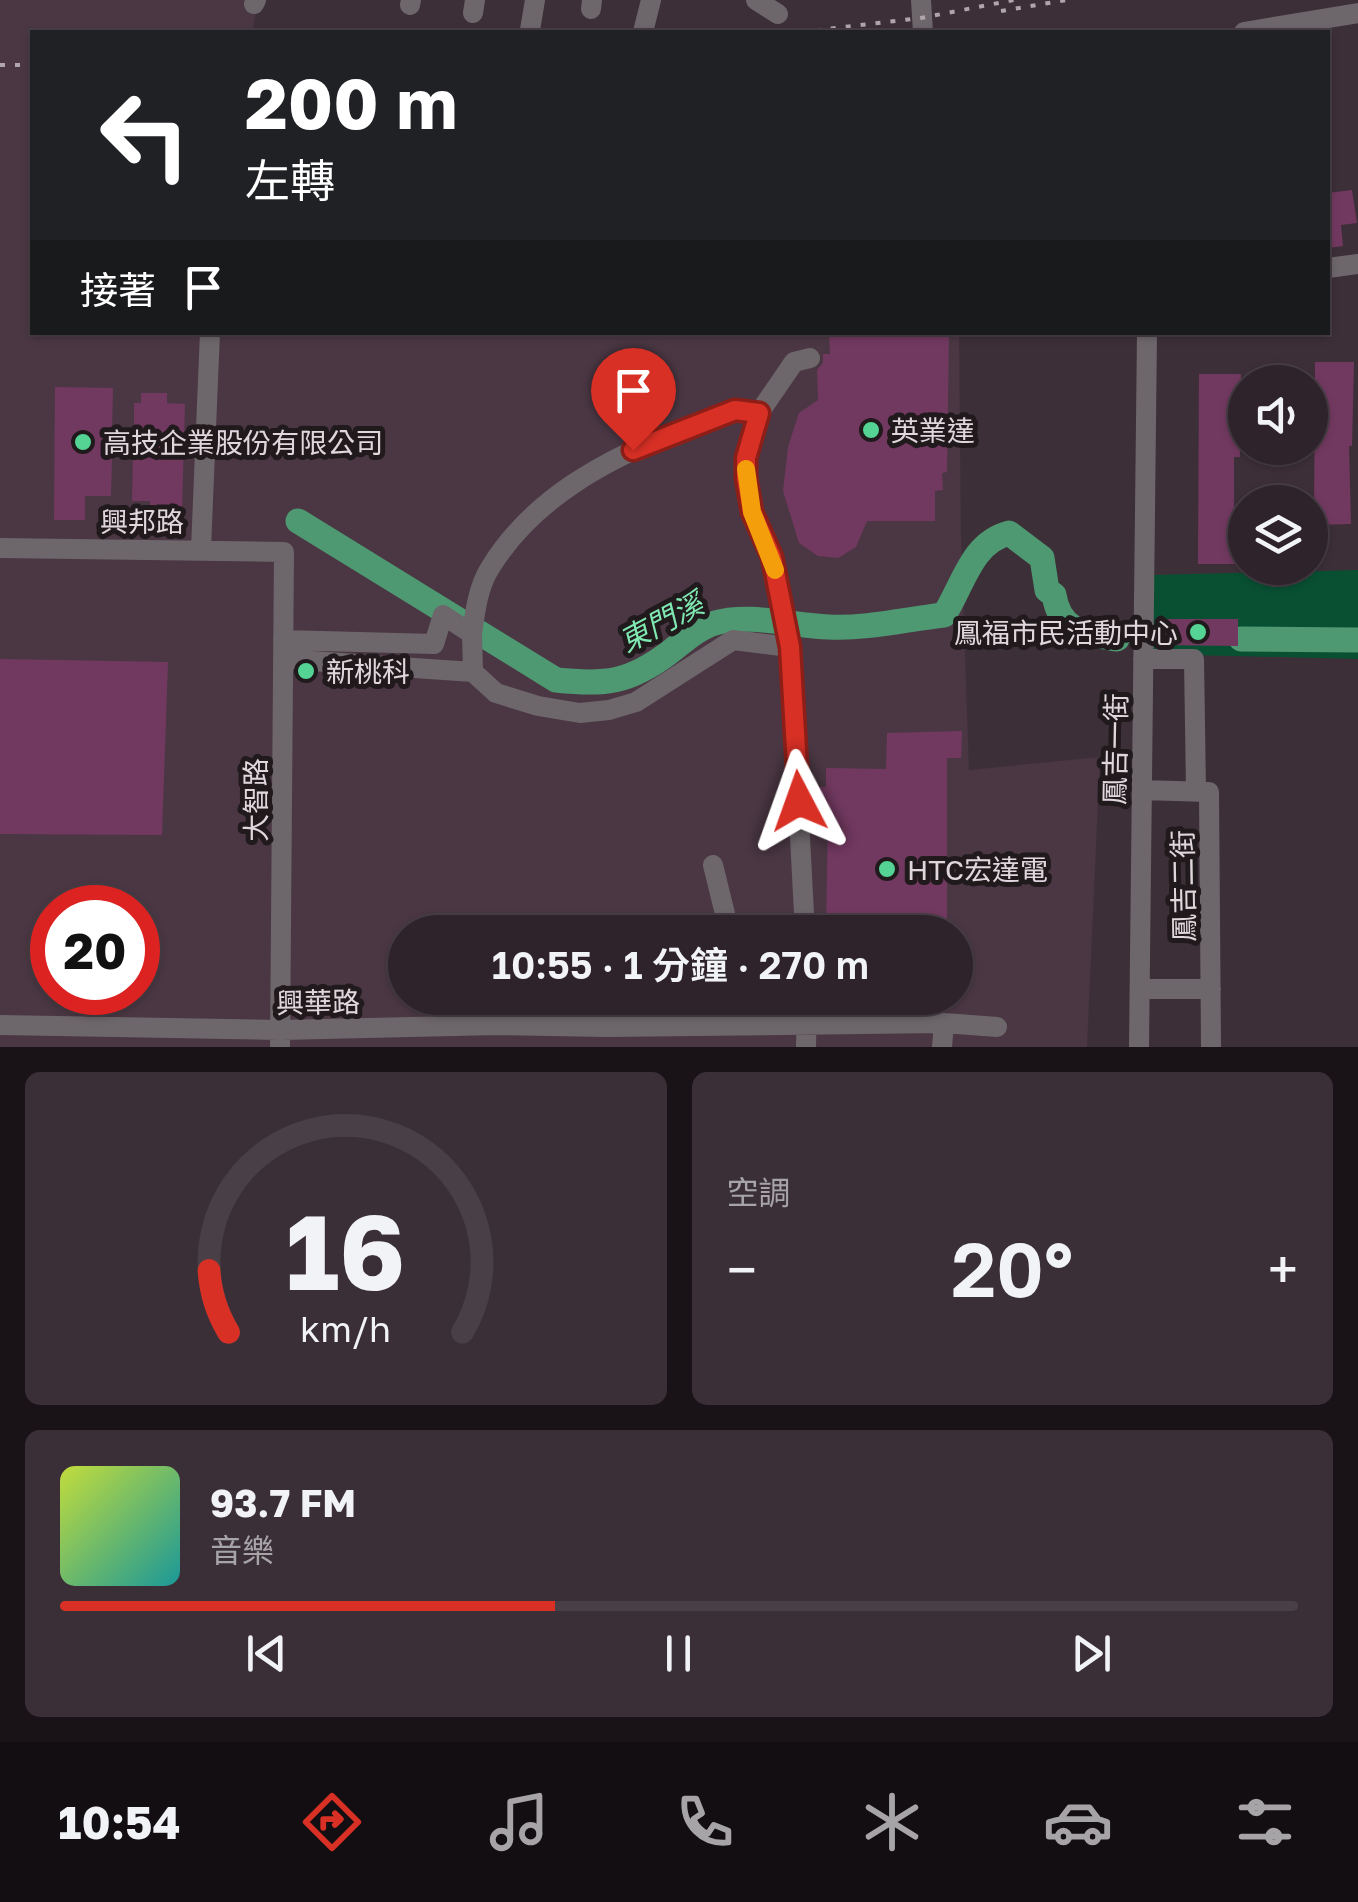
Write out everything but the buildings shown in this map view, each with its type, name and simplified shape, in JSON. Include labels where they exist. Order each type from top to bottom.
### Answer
[{"type":"street","points":[[530,30],[536,0]]},
{"type":"street","points":[[644,30],[651,0]]},
{"type":"street","points":[[756,0],[778,14]]},
{"type":"street","points":[[921,0],[922,30]]},
{"type":"street","points":[[1256,30],[1358,13]]},
{"type":"street","points":[[1330,268],[1358,264]]},
{"type":"street","points":[[200,549],[210,335]]},
{"type":"street","name":"鳳吉一街","points":[[1139,1047],[1147,335]]},
{"type":"street","points":[[804,915],[790,647],[772,557],[752,512],[746,458],[759,413],[794,362],[810,358]]},
{"type":"street","points":[[473,672],[472,633],[488,570],[518,531],[566,487],[608,461],[671,434],[735,410],[759,413]]},
{"type":"street","name":"興邦路","points":[[0,548],[284,552]]},
{"type":"street","name":"大智路","points":[[280,1039],[284,552]]},
{"type":"street","points":[[283,649],[434,644],[442,615],[472,633]]},
{"type":"street","points":[[283,649],[473,672],[496,693],[538,706],[580,712],[609,710],[636,702],[733,640],[790,647]]},
{"type":"street","points":[[1143,657],[1194,659],[1196,791]]},
{"type":"street","name":"鳳吉二街","points":[[1142,790],[1209,792],[1211,1047]]},
{"type":"street","points":[[714,865],[725,915]]},
{"type":"street","points":[[1140,989],[1211,989]]},
{"type":"street","points":[[601,1015],[606,1027]]},
{"type":"street","points":[[806,1047],[807,1015]]},
{"type":"street","points":[[942,1047],[944,1023]]},
{"type":"street","name":"興華路","points":[[0,1025],[280,1039],[499,1025],[944,1023],[998,1028]]},
{"type":"shaded area","points":[[0,0],[257,0],[253,30],[30,30],[30,335],[959,335],[969,770],[1100,757],[1087,1047],[0,1047]]},
{"type":"green space","points":[[1358,570],[1358,659],[1151,654],[1152,575],[1228,573],[1228,585],[1328,585],[1328,571]]},
{"type":"waterway","name":"東門溪","points":[[298,521],[556,680],[603,682],[629,676],[703,628],[728,620],[843,627],[944,615],[977,555],[996,538],[1009,533],[1042,558],[1047,590],[1054,595],[1068,624],[1085,633],[1117,639]]},
{"type":"waterway","name":"東門溪","points":[[1241,639],[1358,640]]},
{"type":"railway","points":[[818,30],[921,18],[1014,0]]},
{"type":"railway","points":[[1001,11],[1066,0]]},
{"type":"railway","points":[[0,65],[30,65]]},
{"type":"slow traffic","points":[[746,469],[752,512],[775,570]]},
{"type":"place","name":"英業達","points":[[871,430]]},
{"type":"place","name":"高技企業股份有限公司","points":[[83,442]]},
{"type":"place","name":"鳳福市民活動中心","points":[[1198,632]]},
{"type":"place","name":"新桃科","points":[[306,671]]},
{"type":"place","name":"HTC宏達電","points":[[887,869]]},
{"type":"route","points":[[633,450],[735,410],[759,413],[746,458],[746,478],[752,512],[772,557],[790,647],[799,801]]}]
